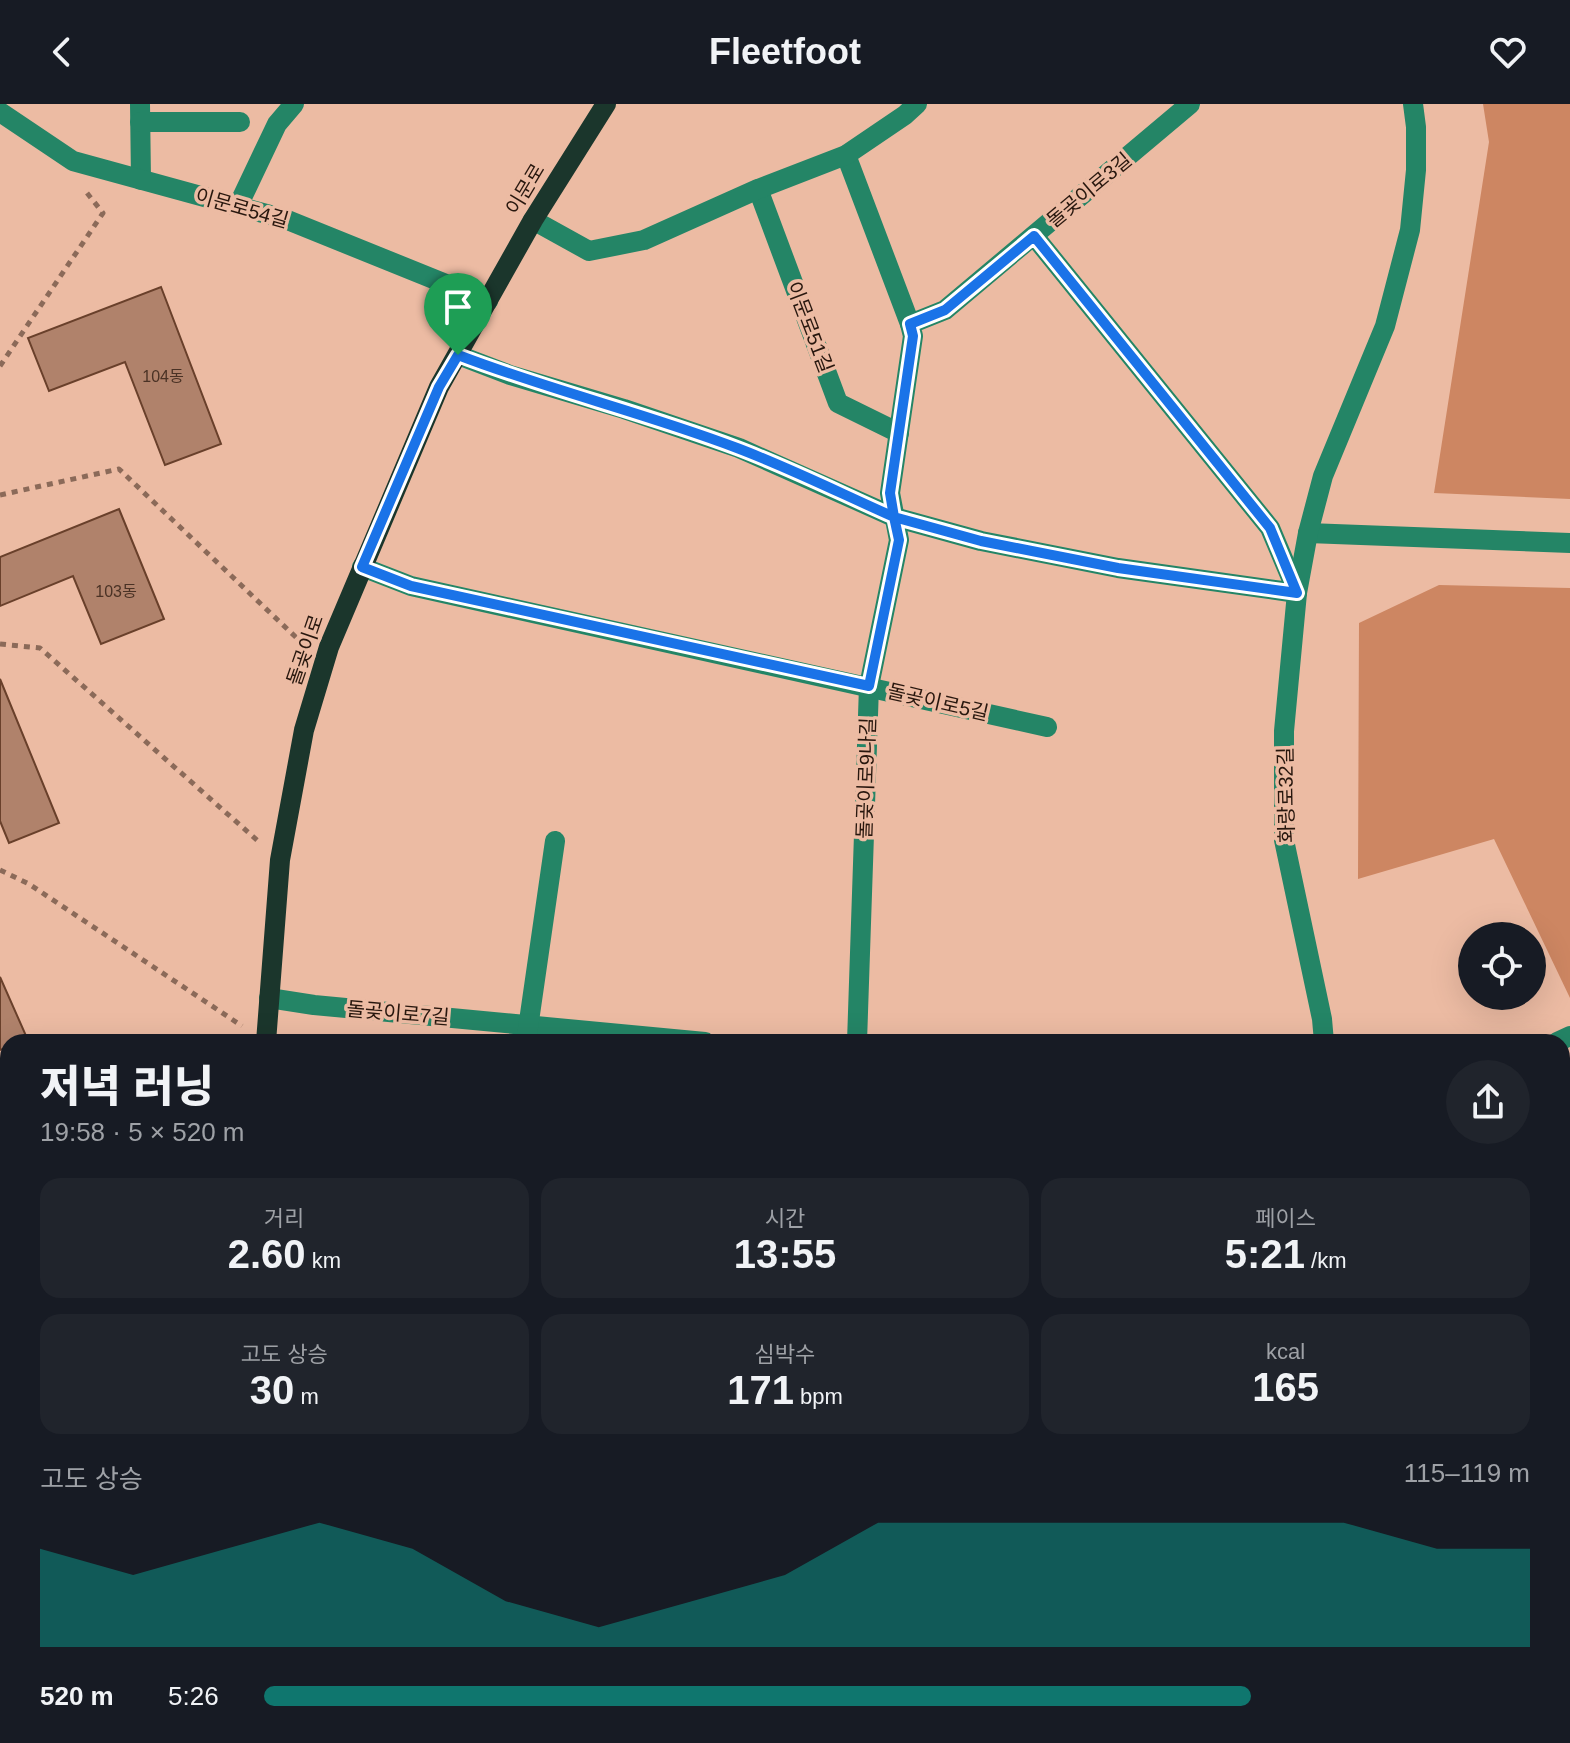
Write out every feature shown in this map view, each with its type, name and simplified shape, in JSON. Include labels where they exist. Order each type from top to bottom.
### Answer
[{"type":"main road","name":"이문로","points":[[488,301],[533,220],[606,104]]},
{"type":"main road","name":"돌곶이로","points":[[267,1034],[280,860],[304,730],[329,647],[439,387],[488,301]]},
{"type":"street","points":[[238,206],[277,124],[294,104]]},
{"type":"street","points":[[533,220],[589,251],[644,240],[758,189],[846,155],[917,104]]},
{"type":"street","name":"돌곶이로3길","points":[[910,324],[945,310],[1190,104]]},
{"type":"street","name":"화랑로32길","points":[[1323,1034],[1284,840],[1284,731],[1297,593],[1323,476],[1385,326],[1410,230],[1416,170],[1413,104]]},
{"type":"street","name":"이문로54길","points":[[0,112],[73,161],[285,219],[488,301]]},
{"type":"street","points":[[141,180],[140,113],[240,122]]},
{"type":"street","points":[[846,155],[913,336],[890,493],[894,517]]},
{"type":"street","name":"이문로51길","points":[[758,189],[838,403],[899,433]]},
{"type":"street","name":"화랑로32길","points":[[1034,236],[1270,528],[1297,593]]},
{"type":"street","points":[[458,355],[510,375],[739,448],[894,517],[981,541],[1118,568],[1297,593]]},
{"type":"street","name":"돌곶이로9나길","points":[[857,1034],[869,686],[899,540],[894,517]]},
{"type":"street","points":[[1308,533],[1570,543]]},
{"type":"street","name":"돌곶이로5길","points":[[362,567],[411,586],[1047,727]]},
{"type":"street","points":[[527,1034],[555,841]]},
{"type":"street","name":"돌곶이로7길","points":[[269,998],[527,1034]]},
{"type":"path","points":[[0,366],[103,213],[83,189]]},
{"type":"path","points":[[0,495],[119,469],[324,664]]},
{"type":"path","points":[[0,644],[40,648],[280,860]]},
{"type":"path","points":[[0,870],[29,884],[254,1034]]},
{"type":"shaded area","points":[[1483,104],[1570,104],[1570,499],[1434,493],[1489,142]]},
{"type":"shaded area","points":[[1439,585],[1570,588],[1570,998],[1546,948],[1546,922],[1534,922],[1494,839],[1358,879],[1359,623]]},
{"type":"building","points":[[161,287],[221,444],[165,465],[125,362],[49,391],[28,338]]},
{"type":"building","points":[[119,509],[164,619],[101,644],[73,576],[0,606],[0,557]]},
{"type":"building","points":[[0,679],[59,823],[9,843],[0,821]]},
{"type":"building","points":[[0,977],[25,1034],[0,1034]]},
{"type":"route","points":[[458,355],[439,387],[362,567],[411,586],[869,686],[899,540],[894,517],[981,541],[1118,568],[1297,593],[1270,528],[1034,236],[945,310],[910,324],[913,336],[890,493],[894,517],[739,448],[510,375],[458,355]]}]
